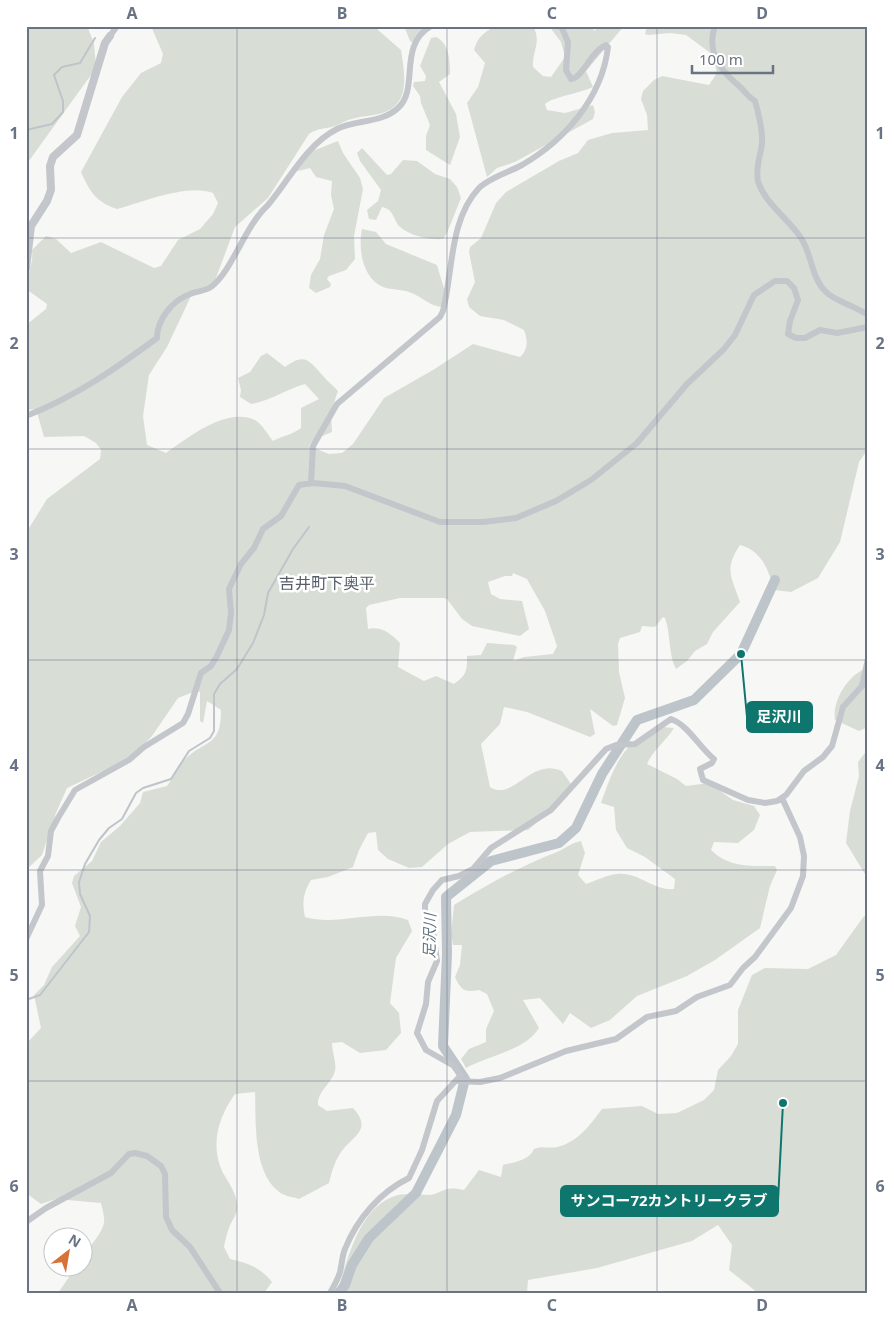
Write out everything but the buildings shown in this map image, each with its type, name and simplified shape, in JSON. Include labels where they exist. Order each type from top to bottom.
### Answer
[{"type":"street","points":[[26,268],[32,226],[48,201],[51,190],[50,166],[53,157],[77,135],[105,43],[117,26]]},
{"type":"street","points":[[26,416],[51,407],[109,373],[157,338],[160,324],[168,309],[189,294],[210,288],[227,268],[258,215],[323,136],[339,127],[387,116],[400,107],[406,94],[411,51],[420,37],[431,26]]},
{"type":"street","points":[[311,483],[314,446],[337,404],[428,327],[443,311],[454,244],[466,208],[474,195],[484,184],[532,159],[551,144],[577,120],[592,96],[608,47],[606,46],[596,51],[579,76],[571,79],[566,70],[568,42],[561,26]]},
{"type":"street","points":[[715,26],[713,48],[718,64],[726,77],[739,86],[746,96],[755,101],[758,108],[762,142],[757,172],[759,183],[768,200],[794,226],[803,241],[811,264],[825,292],[868,315]]},
{"type":"street","points":[[26,939],[42,905],[40,871],[48,856],[51,831],[74,790],[129,760],[144,747],[183,723],[188,714],[201,673],[217,656],[229,630],[231,613],[229,589],[241,564],[254,548],[263,529],[281,516],[298,485],[311,483],[345,486],[440,522],[484,522],[516,518],[556,501],[592,480],[637,443],[687,384],[736,335],[754,295],[775,281],[787,281],[794,288],[797,306],[788,329],[788,334],[796,338],[805,338],[820,330],[837,333],[868,327]]},
{"type":"street","points":[[330,1293],[340,1274],[344,1250],[359,1221],[366,1212],[399,1183],[409,1178],[422,1150],[437,1101],[457,1081],[460,1073],[454,1066],[426,1050],[417,1033],[426,1004],[428,982],[437,961],[432,931],[425,911],[425,904],[433,890],[442,880],[458,876],[473,868],[491,848],[551,810],[606,749],[616,745],[635,744],[671,719],[682,725],[692,738],[714,759],[700,769],[703,780],[748,800],[777,801],[782,798],[804,771],[832,746],[843,707],[862,686],[868,659]]},
{"type":"street","points":[[457,1081],[480,1082],[500,1078],[566,1051],[616,1039],[648,1017],[676,1011],[697,997],[730,985],[743,968],[755,958],[791,908],[802,882],[804,856],[800,837],[782,798]]},
{"type":"street","points":[[26,1222],[46,1208],[110,1173],[129,1154],[135,1153],[147,1156],[161,1166],[165,1174],[166,1217],[172,1230],[190,1247],[220,1293]]},
{"type":"shaded area","points":[[26,26],[87,26],[94,43],[96,68],[26,165]]},
{"type":"shaded area","points":[[151,26],[169,29],[186,26],[379,26],[378,30],[401,50],[404,80],[401,97],[397,104],[379,114],[359,117],[309,134],[268,198],[235,227],[213,286],[192,294],[167,347],[149,375],[143,416],[147,445],[166,453],[208,426],[232,417],[244,417],[255,420],[273,441],[298,430],[301,428],[301,408],[319,399],[305,384],[251,404],[240,397],[241,390],[238,378],[250,372],[261,356],[267,353],[285,367],[298,360],[307,360],[338,391],[331,411],[332,432],[313,440],[309,446],[329,454],[342,453],[353,444],[384,398],[473,344],[520,357],[523,354],[526,345],[524,330],[504,320],[480,316],[469,307],[467,299],[475,282],[469,252],[470,247],[481,238],[496,203],[506,192],[559,161],[578,153],[588,140],[612,133],[648,130],[647,115],[641,99],[643,91],[654,80],[662,76],[709,85],[717,73],[713,55],[686,35],[670,33],[645,34],[647,26],[868,26],[868,449],[859,462],[840,542],[818,578],[791,592],[774,590],[766,568],[759,556],[740,545],[732,560],[731,573],[740,602],[713,632],[707,644],[695,651],[687,661],[676,669],[673,663],[667,624],[663,617],[655,627],[642,626],[640,632],[620,638],[618,644],[619,672],[625,698],[617,725],[613,726],[590,709],[595,734],[590,737],[527,712],[504,707],[500,724],[481,744],[490,787],[498,790],[507,789],[532,774],[551,768],[562,771],[571,784],[567,797],[528,830],[470,832],[448,844],[422,867],[409,868],[388,859],[378,850],[376,832],[368,833],[353,867],[328,877],[311,880],[304,898],[305,917],[331,920],[383,916],[408,920],[412,931],[396,958],[390,1003],[399,1013],[401,1033],[386,1050],[360,1053],[342,1042],[332,1043],[335,1070],[332,1078],[319,1096],[318,1105],[327,1111],[353,1108],[362,1126],[358,1134],[339,1155],[329,1183],[299,1199],[280,1193],[270,1182],[264,1171],[260,1159],[256,1131],[255,1092],[235,1094],[229,1103],[218,1131],[217,1151],[218,1161],[232,1189],[237,1205],[224,1247],[230,1259],[253,1266],[272,1282],[264,1293],[58,1293],[70,1276],[92,1276],[92,1244],[102,1229],[104,1218],[101,1203],[56,1199],[41,1204],[26,1193],[26,1044],[41,1028],[34,995],[44,985],[52,967],[80,936],[75,926],[81,907],[72,883],[74,876],[92,861],[101,842],[120,826],[140,803],[143,792],[167,786],[184,760],[215,737],[220,722],[221,710],[207,701],[203,723],[200,721],[200,692],[196,691],[178,698],[152,736],[131,758],[67,788],[56,813],[42,855],[26,870],[26,533],[47,499],[100,459],[101,450],[96,443],[84,436],[44,437],[36,409],[26,410],[26,325],[46,309],[47,304],[26,289],[26,284],[32,260],[32,250],[46,236],[56,239],[71,253],[101,242],[154,268],[161,266],[178,240],[200,229],[213,214],[218,203],[213,193],[191,190],[165,195],[117,209],[104,203],[94,195],[81,172],[122,97],[141,73],[161,63],[163,54]],"holes":[[[513,573],[527,579],[545,611],[557,646],[553,654],[524,657],[513,661],[517,647],[514,645],[487,643],[481,655],[467,656],[465,672],[462,678],[454,684],[436,676],[424,681],[398,667],[400,643],[382,630],[368,629],[366,608],[369,605],[400,598],[443,598],[447,599],[462,619],[472,626],[520,636],[529,629],[522,601],[500,599],[491,594],[488,582],[505,576],[512,576]]]},
{"type":"shaded area","points":[[404,26],[424,26],[413,43],[410,41]]},
{"type":"shaded area","points":[[495,26],[533,26],[537,42],[533,67],[543,76],[551,77],[565,57],[561,42],[549,26],[590,26],[595,31],[597,26],[624,26],[586,71],[593,87],[554,99],[545,104],[547,110],[565,113],[593,105],[595,112],[593,119],[515,162],[497,168],[487,177],[467,103],[478,87],[485,63],[474,50],[477,41]]},
{"type":"shaded area","points":[[436,37],[444,43],[448,52],[450,74],[439,82],[456,114],[460,137],[450,165],[426,150],[426,136],[430,125],[420,96],[413,86],[414,82],[425,81],[426,76],[420,66],[431,38]]},
{"type":"shaded area","points":[[338,141],[343,153],[360,178],[363,189],[354,236],[355,259],[346,270],[329,276],[327,279],[331,284],[330,287],[316,293],[309,288],[311,275],[320,259],[324,235],[334,209],[331,195],[332,181],[316,177],[310,168],[294,172],[310,152]]},
{"type":"shaded area","points":[[362,148],[387,175],[391,174],[403,160],[417,161],[435,174],[450,179],[457,187],[461,198],[443,239],[426,238],[409,233],[400,227],[391,212],[386,208],[382,207],[376,220],[369,219],[367,210],[378,201],[381,190],[360,161],[357,153]]},
{"type":"shaded area","points":[[362,229],[376,232],[386,244],[437,265],[448,302],[444,307],[435,306],[409,292],[386,288],[376,283],[370,277],[363,262],[361,253]]},
{"type":"shaded area","points":[[868,668],[868,727],[859,731],[835,720],[836,704],[848,681],[854,675]]},
{"type":"shaded area","points":[[663,727],[674,728],[647,764],[677,779],[686,786],[709,783],[733,800],[754,806],[760,815],[754,830],[738,843],[714,842],[711,850],[726,860],[741,865],[775,866],[777,870],[770,886],[760,928],[715,960],[687,976],[637,996],[610,1020],[591,1028],[570,1013],[563,1024],[540,998],[523,1000],[539,1028],[533,1036],[506,1052],[466,1068],[461,1059],[469,1049],[486,1042],[486,1029],[494,1011],[487,994],[479,990],[464,990],[455,977],[460,965],[462,945],[453,945],[451,934],[454,905],[491,883],[543,857],[581,841],[585,853],[578,875],[586,884],[609,876],[625,874],[632,875],[659,887],[674,889],[675,879],[645,857],[627,848],[616,830],[614,807],[601,803],[615,768],[625,751],[641,737]]},
{"type":"shaded area","points":[[868,749],[868,879],[846,843],[850,811],[859,776],[858,762]]},
{"type":"shaded area","points":[[864,916],[868,916],[868,1293],[758,1293],[729,1270],[732,1245],[718,1225],[692,1241],[597,1268],[528,1280],[527,1293],[343,1293],[337,1290],[350,1251],[362,1225],[380,1204],[392,1197],[406,1194],[430,1195],[450,1189],[464,1190],[479,1170],[501,1177],[503,1165],[525,1159],[534,1149],[557,1147],[577,1137],[602,1109],[642,1106],[658,1114],[677,1113],[704,1100],[714,1090],[718,1070],[731,1056],[738,1044],[738,1010],[752,975],[765,968],[808,969],[836,955]]},
{"type":"waterway","points":[[26,130],[52,124],[63,112],[63,101],[54,75],[62,67],[80,63],[95,38]]},
{"type":"waterway","points":[[26,168],[26,183]]},
{"type":"waterway","points":[[26,1000],[40,995],[89,932],[90,916],[80,894],[79,882],[85,864],[99,840],[109,828],[122,819],[136,793],[143,788],[171,779],[189,751],[210,738],[214,731],[214,694],[220,684],[237,669],[253,643],[264,615],[268,593],[293,549],[309,527]]},
{"type":"waterway","name":"足沢川","points":[[339,1293],[345,1285],[352,1265],[369,1238],[416,1193],[456,1115],[465,1079],[443,1046],[447,954],[446,897],[491,861],[559,843],[576,828],[602,774],[637,720],[694,700],[741,654],[775,580]]},
{"type":"place","name":"足沢川","points":[[741,654]]},
{"type":"place","name":"サンコー72カントリークラブ","points":[[783,1103]]},
{"type":"district","name":"吉井町下奥平","points":[[327,583]]}]
